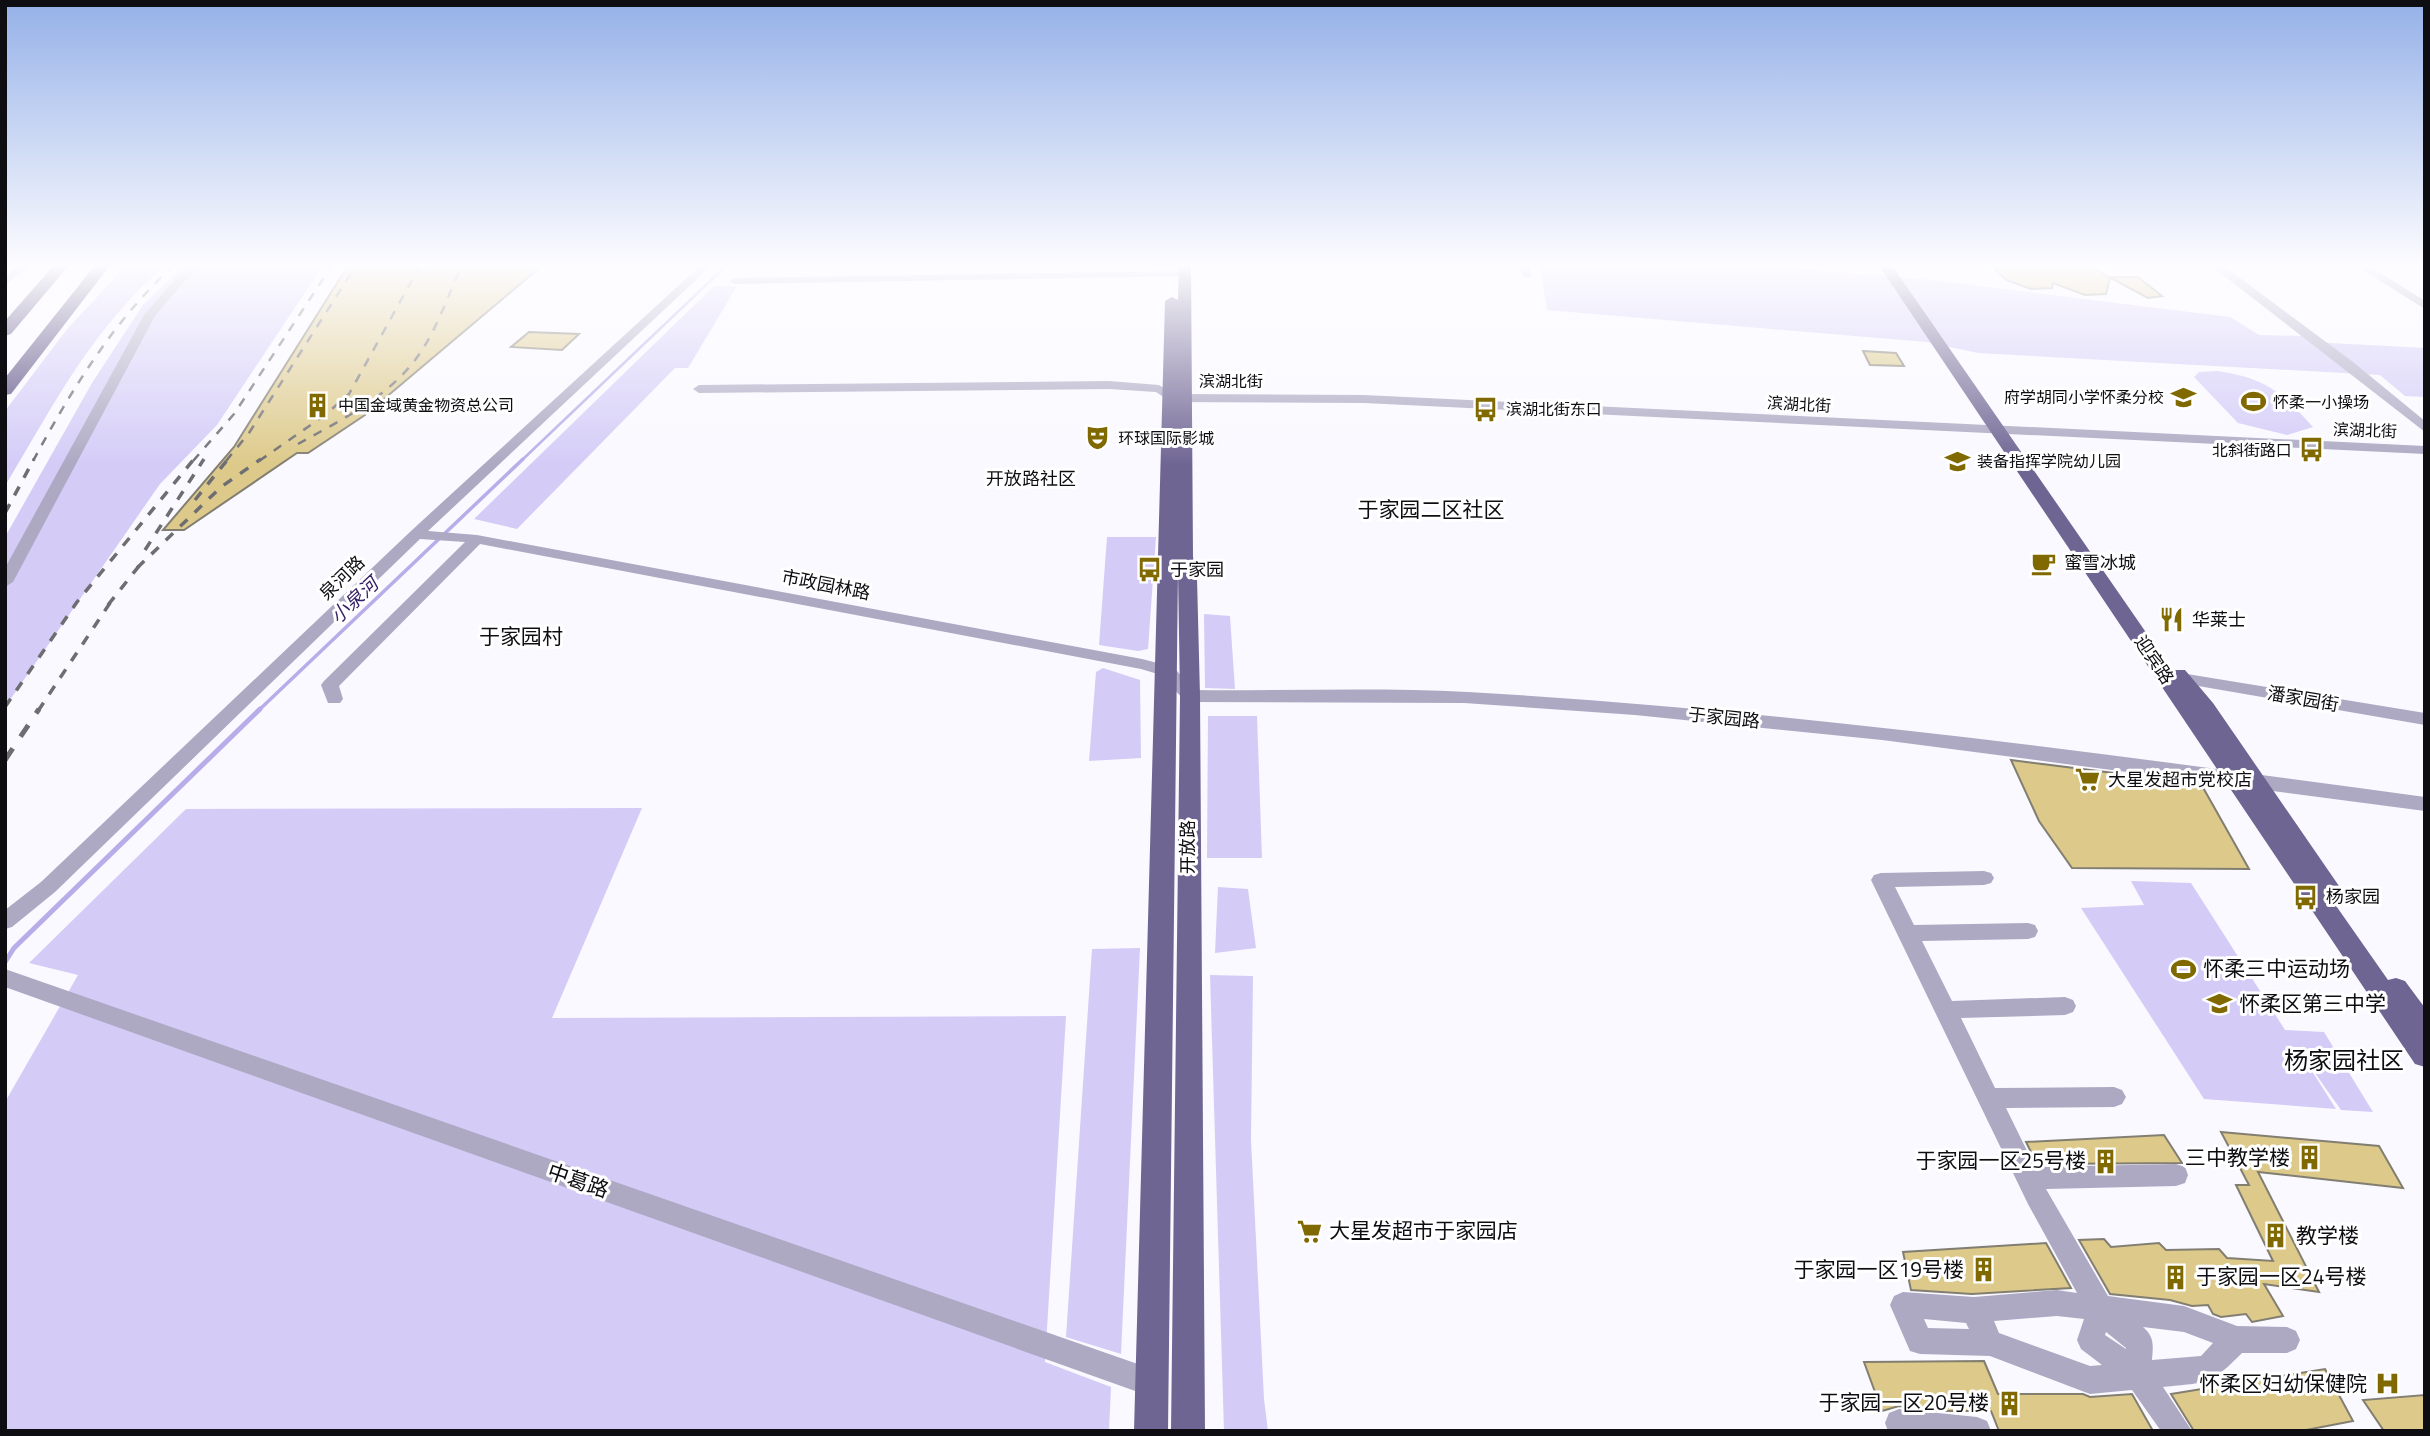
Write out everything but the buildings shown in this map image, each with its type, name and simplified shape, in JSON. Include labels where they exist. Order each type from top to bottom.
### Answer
[{"type":"highway","points":[[5,367],[33,331]]},
{"type":"highway","points":[[5,390],[51,331]]},
{"type":"main road","name":"开放路","points":[[1151,1431],[1167,671],[1179,331]]},
{"type":"main road","name":"迎宾路","points":[[1932,331],[2181,678],[2206,708],[2425,1029]]},
{"type":"main road","name":"迎宾路","points":[[1938,331],[2057,516],[2425,1056]]},
{"type":"main road","name":"开放路","points":[[1178,399],[1184,557],[1188,578],[1190,696],[1188,1431]]},
{"type":"street","points":[[5,582],[141,331]]},
{"type":"street","name":"泉河路","points":[[5,921],[48,887],[638,331]]},
{"type":"street","points":[[2304,331],[2425,428]]},
{"type":"street","name":"滨湖北街","points":[[699,389],[1109,385],[1159,389],[1178,399],[1364,400],[2425,450]]},
{"type":"street","name":"市政园林路","points":[[423,535],[477,539],[1167,671]]},
{"type":"street","points":[[334,699],[330,685],[477,539]]},
{"type":"street","points":[[1167,671],[1190,696]]},
{"type":"street","name":"潘家园街","points":[[2181,678],[2425,719]]},
{"type":"street","name":"于家园路","points":[[1190,696],[1464,697],[1635,709],[1882,734],[2256,780],[2425,804]]},
{"type":"street","points":[[1984,878],[1881,880],[2028,1178],[2101,1310],[2090,1340],[2137,1374],[2178,1431]]},
{"type":"street","points":[[1907,933],[2028,931]]},
{"type":"street","name":"中葛路","points":[[5,978],[1152,1383]]},
{"type":"street","points":[[1945,1010],[2065,1006]]},
{"type":"street","points":[[1989,1098],[2114,1097]]},
{"type":"street","points":[[2028,1178],[2176,1175]]},
{"type":"street","points":[[2237,1339],[2207,1369],[2091,1380],[1990,1343],[1920,1340],[1903,1305],[1974,1310],[2057,1303],[2184,1319],[2237,1339],[2287,1340]]},
{"type":"street","points":[[1974,1310],[1990,1343]]},
{"type":"street","points":[[1899,1423],[1977,1431]]},
{"type":"shaded area","points":[[66,331],[104,331],[58,396],[5,486],[5,411]]},
{"type":"shaded area","points":[[126,331],[279,331],[217,425],[160,484],[5,707],[5,537],[92,383]]},
{"type":"shaded area","points":[[668,331],[710,331],[688,368],[675,368],[517,529],[474,519]]},
{"type":"shaded area","points":[[1796,331],[2253,331],[2259,335],[2304,336],[2311,342],[2425,348],[2425,397],[2405,396],[2380,375],[1978,353],[1926,342]]},
{"type":"shaded area","name":"怀柔一小操场","points":[[2217,371],[2248,378],[2271,388],[2313,427],[2287,435],[2238,423],[2194,377],[2199,372]]},
{"type":"shaded area","points":[[1107,537],[1156,537],[1148,649],[1138,651],[1099,645]]},
{"type":"shaded area","points":[[1204,614],[1230,616],[1235,689],[1205,688]]},
{"type":"shaded area","points":[[1103,668],[1140,680],[1141,758],[1089,761],[1096,672]]},
{"type":"shaded area","points":[[1208,716],[1257,716],[1262,858],[1207,858]]},
{"type":"shaded area","points":[[642,808],[552,1018],[1066,1016],[1045,1362],[1111,1387],[1109,1431],[5,1431],[5,1102],[78,975],[29,963],[186,809]]},
{"type":"shaded area","name":"怀柔三中运动场","points":[[2131,881],[2191,883],[2285,1030],[2324,1032],[2373,1112],[2341,1110],[2298,1049],[2336,1109],[2204,1099],[2081,908],[2144,905]]},
{"type":"shaded area","points":[[1218,887],[1248,889],[1256,948],[1215,953]]},
{"type":"shaded area","points":[[1140,948],[1121,1354],[1066,1337],[1092,949]]},
{"type":"shaded area","points":[[1210,975],[1253,976],[1251,1140],[1264,1399],[1268,1431],[1224,1431]]},
{"type":"waterway","name":"小泉河","points":[[521,461],[658,331]]},
{"type":"waterway","name":"小泉河","points":[[258,711],[523,459]]},
{"type":"waterway","name":"小泉河","points":[[5,962],[14,948],[260,709]]},
{"type":"railway","points":[[33,461],[79,382],[115,331]]},
{"type":"railway","points":[[193,461],[234,414],[289,331]]},
{"type":"railway","points":[[226,461],[249,433],[314,331]]},
{"type":"railway","points":[[259,461],[325,415],[349,394],[384,331]]},
{"type":"railway","points":[[298,444],[379,396],[406,371],[432,331]]},
{"type":"railway","points":[[5,513],[34,459]]},
{"type":"railway","points":[[5,707],[77,602],[194,459]]},
{"type":"railway","points":[[145,550],[204,459]]},
{"type":"railway","points":[[195,500],[228,459]]},
{"type":"railway","points":[[139,566],[221,487],[261,459]]},
{"type":"railway","points":[[139,566],[143,561]]},
{"type":"railway","points":[[112,600],[139,566]]},
{"type":"railway","points":[[38,711],[112,600]]},
{"type":"railway","points":[[108,605],[112,600]]},
{"type":"railway","points":[[5,760],[39,709]]},
{"type":"place","name":"府学胡同小学怀柔分校","points":[[2184,397]]},
{"type":"place","name":"怀柔一小操场","points":[[2253,402]]},
{"type":"place","name":"中国金域黄金物资总公司","points":[[318,405]]},
{"type":"place","name":"滨湖北街东口","points":[[1486,409]]},
{"type":"place","name":"环球国际影城","points":[[1098,438]]},
{"type":"place","name":"北斜街路口","points":[[2312,450]]},
{"type":"place","name":"装备指挥学院幼儿园","points":[[1957,461]]},
{"type":"place","name":"蜜雪冰城","points":[[2044,563]]},
{"type":"place","name":"于家园","points":[[1150,570]]},
{"type":"place","name":"华莱士","points":[[2172,620]]},
{"type":"place","name":"大星发超市党校店","points":[[2088,780]]},
{"type":"place","name":"杨家园","points":[[2306,897]]},
{"type":"place","name":"怀柔三中运动场","points":[[2183,969]]},
{"type":"place","name":"怀柔区第三中学","points":[[2219,1004]]},
{"type":"place","name":"三中教学楼","points":[[2310,1158]]},
{"type":"place","name":"于家园一区25号楼","points":[[2106,1161]]},
{"type":"place","name":"大星发超市于家园店","points":[[1309,1231]]},
{"type":"place","name":"教学楼","points":[[2276,1236]]},
{"type":"place","name":"于家园一区19号楼","points":[[1984,1270]]},
{"type":"place","name":"于家园一区24号楼","points":[[2176,1277]]},
{"type":"place","name":"怀柔区妇幼保健院","points":[[2387,1384]]},
{"type":"place","name":"于家园一区20号楼","points":[[2009,1403]]},
{"type":"district","name":"开放路社区","points":[[1031,479]]},
{"type":"district","name":"于家园二区社区","points":[[1431,510]]},
{"type":"district","name":"于家园村","points":[[521,637]]},
{"type":"district","name":"杨家园社区","points":[[2344,1061]]}]
